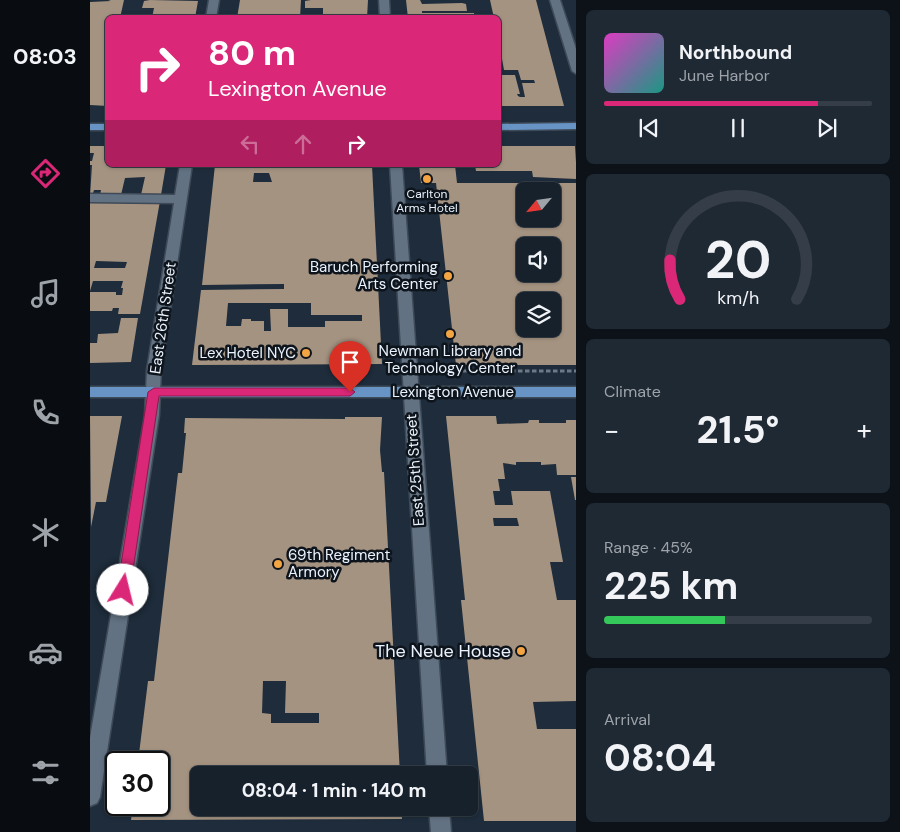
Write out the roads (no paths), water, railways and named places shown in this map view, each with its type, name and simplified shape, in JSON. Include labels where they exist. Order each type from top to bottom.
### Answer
[{"type":"main road","points":[[501,127],[576,126]]},
{"type":"main road","points":[[90,127],[105,127]]},
{"type":"main road","name":"Lexington Avenue","points":[[90,392],[576,392]]},
{"type":"street","points":[[212,15],[214,0]]},
{"type":"street","points":[[384,0],[385,15]]},
{"type":"street","points":[[555,0],[576,71]]},
{"type":"street","name":"East 26th Street","points":[[90,797],[154,392],[154,370],[186,167]]},
{"type":"street","name":"East 25th Street","points":[[396,167],[436,766]]},
{"type":"street","points":[[90,198],[181,199]]},
{"type":"street","points":[[440,816],[441,832]]},
{"type":"place","name":"Carlton Arms Hotel","points":[[427,179]]},
{"type":"place","name":"Baruch Performing Arts Center","points":[[448,276]]},
{"type":"place","name":"Newman Library and Technology Center","points":[[450,334]]},
{"type":"place","name":"Lex Hotel NYC","points":[[306,353]]},
{"type":"place","name":"69th Regiment Armory","points":[[278,564]]},
{"type":"place","name":"The Neue House","points":[[521,651]]}]
